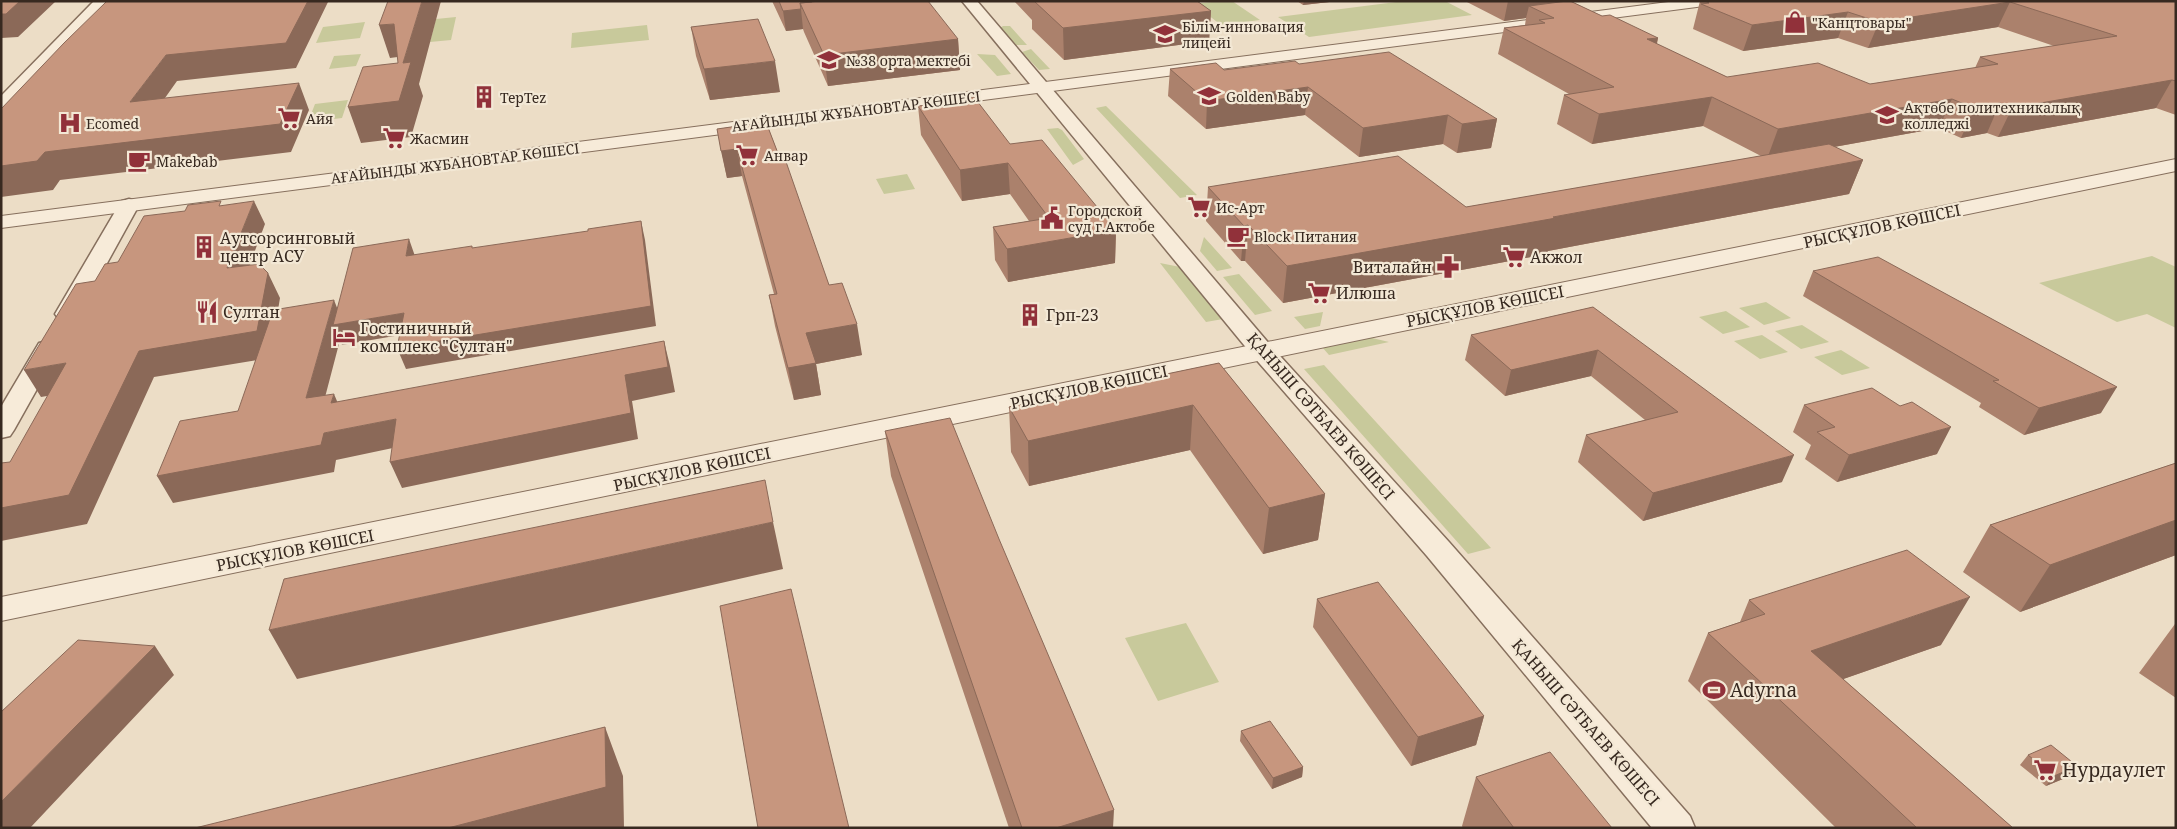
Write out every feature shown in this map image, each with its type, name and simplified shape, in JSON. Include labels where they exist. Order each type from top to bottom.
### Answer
[{"type":"street","points":[[1,106],[102,1]]},
{"type":"street","name":"ҚАНЫШ СӘТБАЕВ КӨШЕСІ","points":[[969,1],[1262,350],[1432,542],[1676,828]]},
{"type":"street","name":"АҒАЙЫНДЫ ЖҰБАНОВТАР КӨШЕСІ","points":[[1,222],[1712,1]]},
{"type":"street","name":"РЫСҚҰЛОВ КӨШСЕІ","points":[[1,609],[931,420],[1262,350],[2176,165]]},
{"type":"street","points":[[1,430],[128,206]]},
{"type":"green space","points":[[1232,1],[1260,20],[1221,25],[1194,4]]},
{"type":"green space","points":[[1404,1],[1445,1],[1472,15],[1309,37],[1278,17]]},
{"type":"green space","points":[[456,17],[451,40],[430,42],[436,19]]},
{"type":"green space","points":[[365,22],[360,38],[316,43],[323,27]]},
{"type":"green space","points":[[647,25],[649,40],[571,48],[572,33]]},
{"type":"green space","points":[[1010,26],[1027,45],[1014,45],[1000,28]]},
{"type":"green space","points":[[1031,49],[1050,69],[1039,70],[1022,52]]},
{"type":"green space","points":[[361,54],[356,66],[329,69],[334,56]]},
{"type":"green space","points":[[977,54],[995,55],[1011,74],[997,76]]},
{"type":"green space","points":[[348,100],[342,118],[308,122],[315,104]]},
{"type":"green space","points":[[1106,106],[1197,195],[1180,198],[1096,108]]},
{"type":"green space","points":[[1058,128],[1062,130],[1084,159],[1073,165],[1047,129]]},
{"type":"green space","points":[[907,174],[915,189],[884,194],[876,179]]},
{"type":"green space","points":[[1204,237],[1232,268],[1217,271],[1200,251]]},
{"type":"green space","points":[[2152,256],[2176,267],[2176,328],[2147,314],[2117,322],[2039,283]]},
{"type":"green space","points":[[1160,263],[1180,267],[1223,319],[1206,322]]},
{"type":"green space","points":[[1239,274],[1272,311],[1255,315],[1223,277]]},
{"type":"green space","points":[[1766,302],[1791,318],[1764,325],[1739,308]]},
{"type":"green space","points":[[1726,311],[1750,327],[1723,334],[1699,317]]},
{"type":"green space","points":[[1323,312],[1320,326],[1305,329],[1294,317]]},
{"type":"green space","points":[[1802,325],[1829,342],[1801,349],[1775,331]]},
{"type":"green space","points":[[1762,335],[1788,352],[1760,359],[1734,341]]},
{"type":"green space","points":[[1368,337],[1389,342],[1329,355],[1322,347]]},
{"type":"green space","points":[[1841,350],[1870,368],[1842,375],[1814,357]]},
{"type":"green space","points":[[1324,365],[1491,548],[1468,554],[1304,369]]},
{"type":"green space","points":[[1186,623],[1219,682],[1158,701],[1125,638]]},
{"type":"building","points":[[1,1],[20,1],[6,14],[1,14]]},
{"type":"building","points":[[107,1],[308,1],[286,43],[166,55],[130,102],[299,83],[280,124],[45,152],[37,161],[1,166],[1,109]]},
{"type":"building","points":[[388,1],[422,1],[403,63],[411,62],[399,101],[348,107],[363,67],[398,63],[394,24],[379,25]]},
{"type":"building","points":[[779,1],[812,2],[800,3],[801,9],[783,11]]},
{"type":"building","points":[[820,1],[928,1],[958,39],[824,55],[800,3]]},
{"type":"building","points":[[1034,1],[1197,1],[1211,11],[1063,28]]},
{"type":"building","points":[[1570,1],[1602,16],[1610,15],[1658,38],[1647,39],[1727,77],[1818,63],[1870,84],[1998,64],[1980,57],[2117,36],[2010,2],[1879,22],[1848,12],[1752,25],[1701,4],[1709,3],[1705,1],[2176,1],[2176,81],[2172,80],[2012,108],[2000,103],[1974,108],[1952,99],[1778,129],[1712,97],[1599,114],[1564,95],[1614,87],[1504,28],[1545,23],[1539,20],[1554,18],[1529,6]]},
{"type":"building","points":[[758,19],[775,61],[704,69],[691,27]]},
{"type":"building","points":[[1389,52],[1497,119],[1462,124],[1448,115],[1363,128],[1308,87],[1207,101],[1170,69],[1216,63],[1224,70],[1295,61],[1299,64]]},
{"type":"building","points":[[974,97],[1010,144],[1042,140],[1116,230],[1007,249],[993,227],[1049,218],[1008,163],[960,170],[918,106],[928,105],[927,103]]},
{"type":"building","points":[[766,122],[779,156],[784,156],[829,285],[842,283],[857,324],[806,333],[816,363],[788,368],[769,295],[777,294],[737,149],[721,151],[717,129]]},
{"type":"building","points":[[1829,144],[1863,160],[1287,266],[1248,225],[1244,226],[1208,187],[1398,156],[1466,207]]},
{"type":"building","points":[[221,201],[219,206],[254,201],[227,268],[259,264],[268,273],[257,331],[139,351],[69,495],[1,508],[1,463],[10,462],[66,363],[24,370],[76,284],[95,281],[105,264],[118,262],[144,216],[185,211],[188,205]]},
{"type":"building","points":[[641,221],[651,306],[397,348],[404,313],[333,325],[353,248],[409,239],[406,256],[588,231],[588,229]]},
{"type":"building","points":[[1878,257],[2117,387],[2039,408],[1993,381],[1999,380],[1813,271]]},
{"type":"building","points":[[334,300],[306,398],[334,394],[331,403],[664,341],[668,367],[625,375],[631,413],[390,462],[396,419],[324,433],[321,445],[157,476],[180,421],[238,411],[273,310]]},
{"type":"building","points":[[1593,307],[1794,455],[1653,493],[1586,435],[1678,412],[1598,350],[1511,370],[1471,335]]},
{"type":"building","points":[[1219,363],[1325,494],[1269,508],[1193,405],[1028,441],[1009,407]]},
{"type":"building","points":[[1872,388],[1900,406],[1912,402],[1951,427],[1849,455],[1817,432],[1835,427],[1804,405]]},
{"type":"building","points":[[950,418],[1114,810],[1056,828],[1022,828],[885,431]]},
{"type":"building","points":[[2176,463],[2176,520],[2050,565],[1990,525]]},
{"type":"building","points":[[765,480],[773,522],[269,630],[284,579]]},
{"type":"building","points":[[1907,550],[1970,597],[1811,651],[2013,828],[1917,828],[1708,633],[1765,614],[1749,600]]},
{"type":"building","points":[[1378,582],[1484,716],[1418,737],[1317,599]]},
{"type":"building","points":[[791,589],[849,828],[758,828],[720,606]]},
{"type":"building","points":[[78,640],[155,646],[1,802],[1,712]]},
{"type":"building","points":[[1270,721],[1303,767],[1273,778],[1241,731]]},
{"type":"building","points":[[605,727],[606,787],[448,828],[195,828]]},
{"type":"building","points":[[2051,745],[2077,766],[2054,776],[2028,755]]},
{"type":"building","points":[[1550,752],[1612,828],[1514,828],[1476,777]]},
{"type":"place","name":"\"Канцтовары\"","points":[[1795,22]]},
{"type":"place","name":"Білім-инновация лицейі","points":[[1165,34]]},
{"type":"place","name":"№38 орта мектебі","points":[[829,60]]},
{"type":"place","name":"Golden Baby","points":[[1209,96]]},
{"type":"place","name":"TepTez","points":[[484,97]]},
{"type":"place","name":"Ақтөбе политехникалық колледжі","points":[[1887,115]]},
{"type":"place","name":"Айя","points":[[289,118]]},
{"type":"place","name":"Ecomed","points":[[70,123]]},
{"type":"place","name":"Жасмин","points":[[394,138]]},
{"type":"place","name":"Анвар","points":[[747,155]]},
{"type":"place","name":"Makebab","points":[[139,161]]},
{"type":"place","name":"Ис-Арт","points":[[1199,207]]},
{"type":"place","name":"Городской суд г.Актобе","points":[[1052,218]]},
{"type":"place","name":"Block Питания","points":[[1238,236]]},
{"type":"place","name":"Аутсорсинговый центр АСУ","points":[[204,247]]},
{"type":"place","name":"Акжол","points":[[1514,257]]},
{"type":"place","name":"Виталайн","points":[[1448,267]]},
{"type":"place","name":"Илюша","points":[[1319,293]]},
{"type":"place","name":"Султан","points":[[207,312]]},
{"type":"place","name":"Грп-23","points":[[1030,315]]},
{"type":"place","name":"Гостиничный комплекс \"Султан\"","points":[[344,337]]},
{"type":"place","name":"Adyrna","points":[[1714,690]]},
{"type":"place","name":"Нурдаулет","points":[[2045,770]]}]
